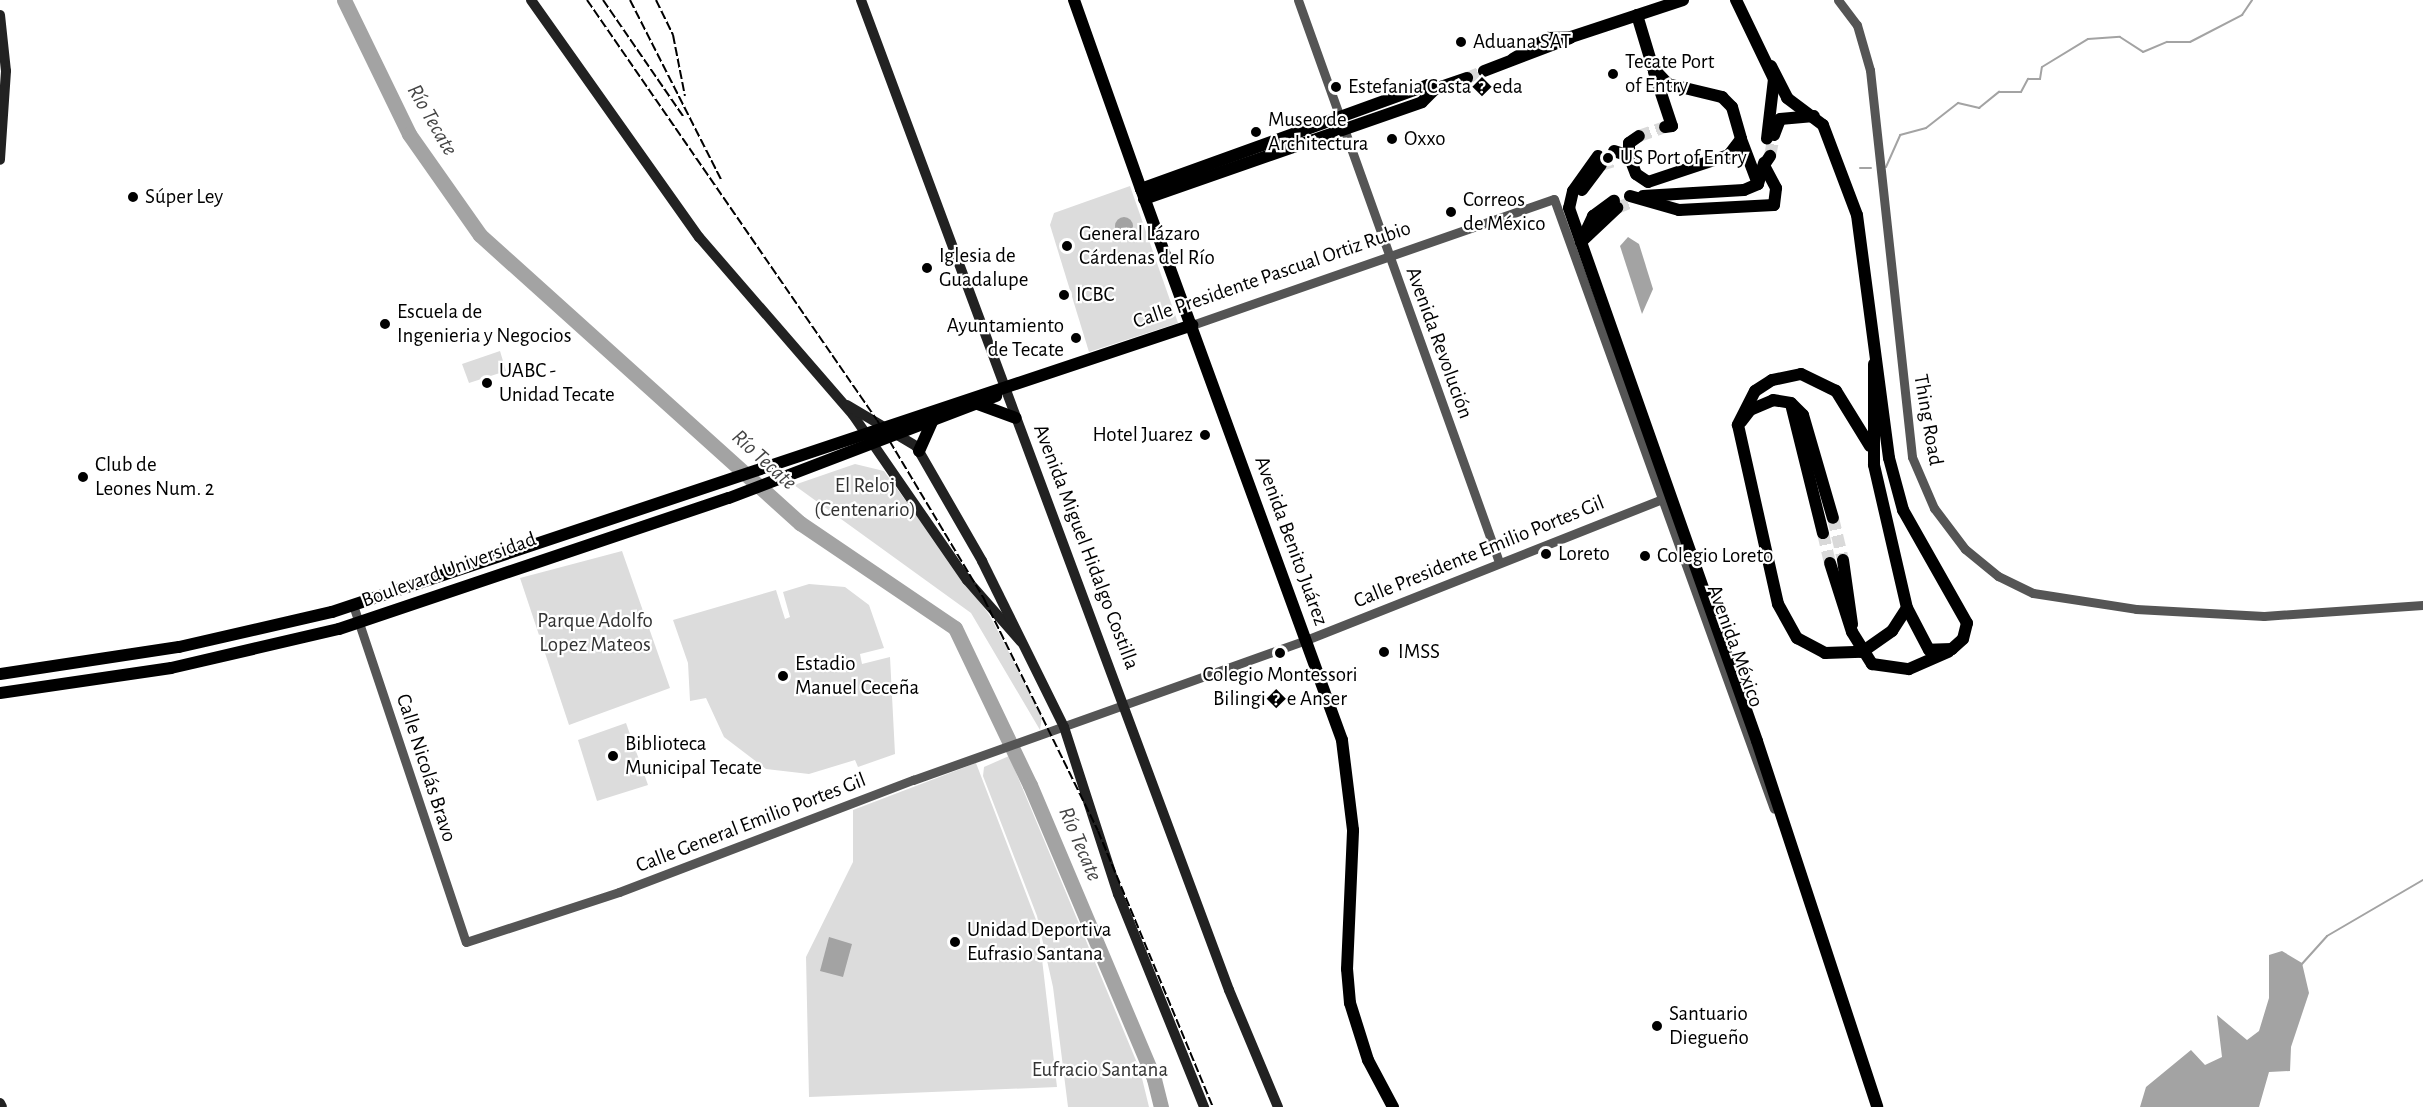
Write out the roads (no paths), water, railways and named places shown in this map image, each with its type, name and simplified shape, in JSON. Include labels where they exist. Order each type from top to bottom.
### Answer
[{"type":"main road","points":[[531,0],[699,237],[843,404],[968,580],[1021,642]]},
{"type":"main road","name":"Avenida Miguel Hidalgo Costilla","points":[[861,0],[1004,389],[1125,705],[1247,1039],[1278,1107]]},
{"type":"main road","name":"Avenida Benito Juárez","points":[[1074,0],[1306,640],[1347,765],[1353,830],[1350,1003],[1368,1060],[1393,1107]]},
{"type":"main road","points":[[1637,15],[1657,0]]},
{"type":"main road","points":[[1484,71],[1514,59],[1548,38],[1571,37],[1683,0]]},
{"type":"main road","points":[[1736,0],[1787,99],[1814,116],[1829,136],[1857,214],[1874,364],[1903,510],[1967,623],[1963,639],[1935,661],[1896,670],[1872,664],[1862,652],[1852,632],[1830,563]]},
{"type":"main road","points":[[0,15],[6,80],[0,160]]},
{"type":"main road","points":[[1637,15],[1672,126],[1665,127]]},
{"type":"main road","points":[[1771,66],[1770,139],[1780,118],[1814,116]]},
{"type":"main road","points":[[1653,68],[1668,84],[1722,97],[1732,107],[1758,184]]},
{"type":"main road","points":[[1143,194],[1467,78]]},
{"type":"main road","points":[[1639,136],[1629,143],[1620,155],[1641,179],[1659,181],[1729,155],[1741,139]]},
{"type":"main road","points":[[1767,159],[1776,188],[1774,205],[1679,210],[1635,198],[1744,190],[1758,184],[1767,159]]},
{"type":"main road","points":[[1600,161],[1569,208],[1666,498],[1792,849],[1877,1107]]},
{"type":"main road","points":[[1581,242],[1615,204]]},
{"type":"main road","name":"Calle Presidente Pascual Ortiz Rubio","points":[[887,425],[1004,389],[1192,325]]},
{"type":"main road","points":[[1874,364],[1873,451],[1907,608],[1929,650],[1952,649]]},
{"type":"main road","points":[[1873,451],[1836,391],[1801,374],[1772,380],[1755,391],[1738,425],[1784,622],[1812,649],[1846,656],[1862,652],[1892,631],[1907,608]]},
{"type":"main road","name":"Calle Presidente Pascual Ortiz Rubio","points":[[899,434],[978,404],[1004,389]]},
{"type":"main road","points":[[1738,425],[1764,403],[1791,403]]},
{"type":"main road","points":[[1791,403],[1811,431],[1833,518]]},
{"type":"main road","points":[[1791,403],[1823,533]]},
{"type":"main road","points":[[843,404],[887,425],[919,452],[1021,642],[1064,727],[1118,894],[1204,1107]]},
{"type":"main road","points":[[978,404],[1016,418]]},
{"type":"main road","points":[[919,452],[933,420]]},
{"type":"main road","name":"Boulevard Universidad","points":[[0,674],[142,653],[353,605],[887,425]]},
{"type":"main road","name":"Boulevard Universidad","points":[[0,693],[114,678],[278,646],[359,622],[729,498],[899,434]]},
{"type":"main road","points":[[1843,560],[1852,632]]},
{"type":"main road","points":[[114,678],[119,663],[142,653]]},
{"type":"street","name":"Avenida Revolución","points":[[1298,0],[1499,562]]},
{"type":"street","name":"Thing Road","points":[[1838,0],[1857,25],[1870,70],[1912,457],[1934,508],[1965,549],[1998,576],[2033,593],[2136,609],[2264,616],[2423,605]]},
{"type":"street","name":"Calle Presidente Pascual Ortiz Rubio","points":[[1192,325],[1554,199],[1666,498]]},
{"type":"street","name":"Calle Presidente Emilio Portes Gil","points":[[1047,734],[1306,640],[1666,498]]},
{"type":"street","name":"Calle Nicolás Bravo","points":[[353,605],[466,942]]},
{"type":"street","name":"Calle General Emilio Portes Gil","points":[[466,942],[1047,734]]},
{"type":"waterway","name":"Río Tecate","points":[[344,0],[409,134],[480,235],[800,523],[955,628],[1030,785],[1154,1079],[1161,1107]]},
{"type":"waterway","points":[[1886,167],[1900,135],[1926,128],[1958,103],[1979,108],[1999,92],[2021,92],[2028,79],[2040,79],[2042,67],[2088,39],[2120,37],[2143,52],[2167,42],[2190,42],[2242,15],[2252,0]]},
{"type":"waterway","points":[[1860,168],[1871,168]]},
{"type":"waterway","points":[[2301,965],[2327,936],[2423,880]]},
{"type":"tunnel","points":[[1467,78],[1484,71]]},
{"type":"tunnel","points":[[1639,136],[1665,127]]},
{"type":"tunnel","points":[[1770,156],[1773,140]]},
{"type":"tunnel","points":[[1601,165],[1617,160]]},
{"type":"tunnel","points":[[1617,208],[1632,202]]},
{"type":"tunnel","points":[[1833,518],[1843,560]]},
{"type":"tunnel","points":[[1823,533],[1830,563]]},
{"type":"railway","points":[[587,0],[877,420],[984,599],[1098,831],[1213,1107]]},
{"type":"railway","points":[[603,0],[683,116]]},
{"type":"railway","points":[[630,0],[721,179]]},
{"type":"railway","points":[[656,0],[673,35],[685,96]]},
{"type":"place","name":"Aduana SAT","points":[[1461,42]]},
{"type":"place","name":"Tecate Port of Entry","points":[[1613,74]]},
{"type":"place","name":"Estefania Casta�eda","points":[[1336,87]]},
{"type":"place","name":"Museo de Architectura","points":[[1256,132]]},
{"type":"place","name":"Oxxo","points":[[1392,139]]},
{"type":"place","name":"US Port of Entry","points":[[1608,158]]},
{"type":"place","name":"Súper Ley","points":[[133,197]]},
{"type":"place","name":"Correos de México","points":[[1451,212]]},
{"type":"place","name":"General Lázaro Cárdenas del Río","points":[[1067,246]]},
{"type":"place","name":"Iglesia de Guadalupe","points":[[927,268]]},
{"type":"place","name":"ICBC","points":[[1064,295]]},
{"type":"place","name":"Escuela de Ingenieria y Negocios","points":[[385,324]]},
{"type":"place","name":"Ayuntamiento de Tecate","points":[[1076,338]]},
{"type":"place","name":"UABC - Unidad Tecate","points":[[487,383]]},
{"type":"place","name":"Hotel Juarez","points":[[1205,435]]},
{"type":"place","name":"Club de Leones Num. 2","points":[[83,477]]},
{"type":"place","name":"Loreto","points":[[1546,554]]},
{"type":"place","name":"Colegio Loreto","points":[[1645,556]]},
{"type":"place","name":"IMSS","points":[[1384,652]]},
{"type":"place","name":"Colegio Montessori Bilingi�e Anser","points":[[1280,653]]},
{"type":"place","name":"Estadio Manuel Ceceña","points":[[783,676]]},
{"type":"place","name":"Biblioteca Municipal Tecate","points":[[613,756]]},
{"type":"place","name":"Unidad Deportiva Eufrasio Santana","points":[[955,942]]},
{"type":"place","name":"Santuario Diegueño","points":[[1657,1026]]},
{"type":"park label","name":"El Reloj (Centenario)","points":[[865,498]]},
{"type":"park label","name":"Parque Adolfo Lopez Mateos","points":[[595,633]]},
{"type":"park label","name":"Eufracio Santana","points":[[1100,1070]]}]
